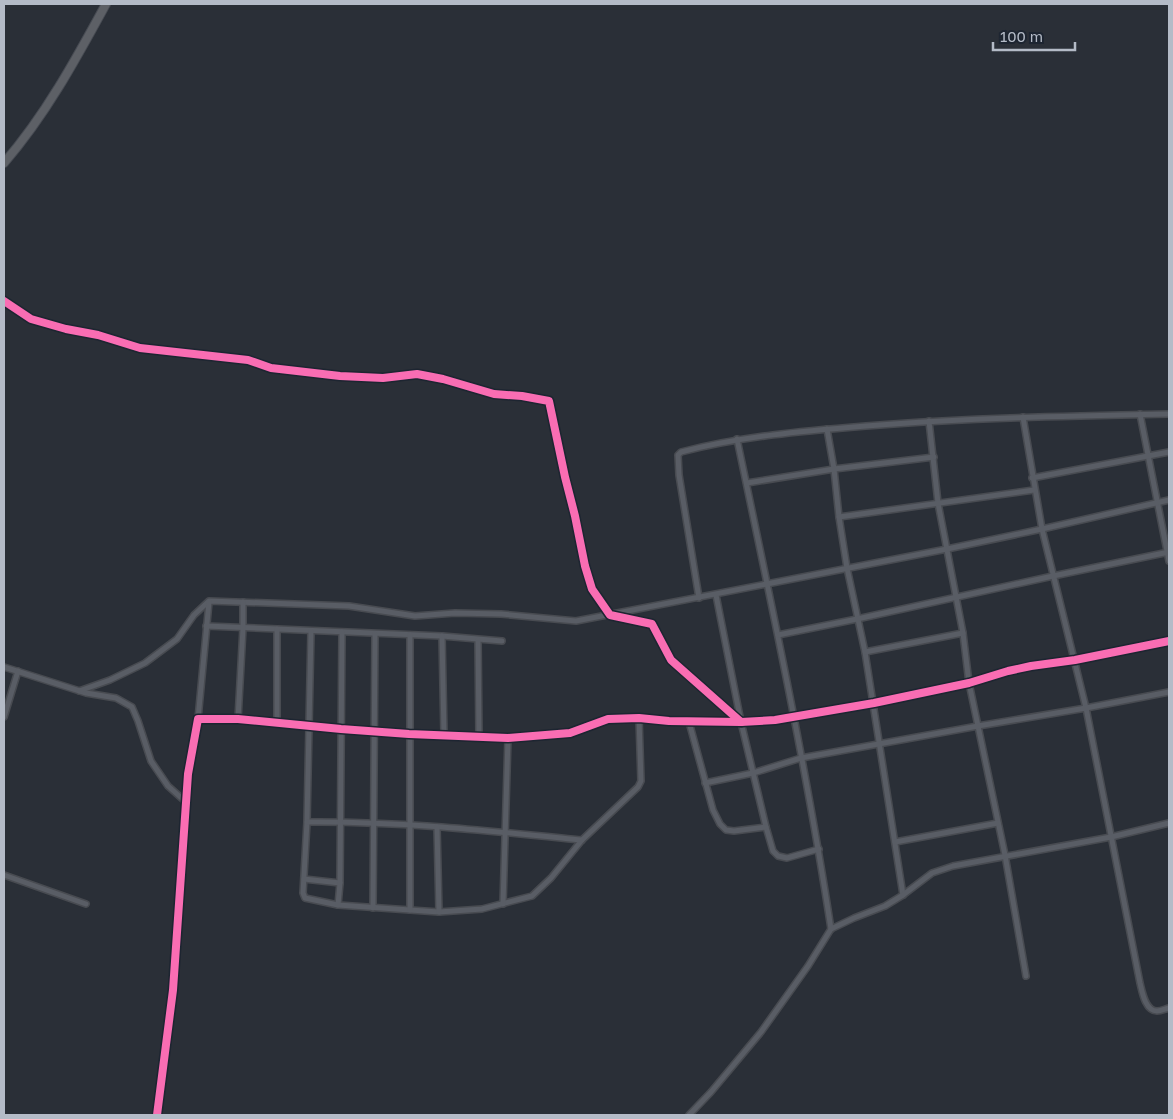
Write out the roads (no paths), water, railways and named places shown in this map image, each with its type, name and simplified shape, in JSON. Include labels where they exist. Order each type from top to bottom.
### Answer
[{"type":"highway","points":[[4,163],[52,98],[106,4]]},
{"type":"street","points":[[4,301],[31,319],[66,329],[98,334],[140,348],[248,360],[271,368],[340,376],[383,378],[417,374],[444,379],[494,394],[522,396],[549,402],[585,566],[592,589],[610,615],[652,624],[671,660],[741,722]]},
{"type":"street","points":[[1140,414],[1169,561]]},
{"type":"street","points":[[699,598],[680,474],[678,455],[681,452],[737,439],[827,429],[929,421],[1169,414]]},
{"type":"street","points":[[1023,418],[1042,529],[1052,576],[1086,708],[1143,993],[1148,1007],[1152,1010],[1169,1008]]},
{"type":"street","points":[[929,421],[938,503],[1026,976]]},
{"type":"street","points":[[827,429],[847,568],[874,703],[903,895]]},
{"type":"street","points":[[737,439],[802,758],[819,849],[831,930]]},
{"type":"street","points":[[1032,478],[1169,452]]},
{"type":"street","points":[[747,483],[834,469],[934,457]]},
{"type":"street","points":[[839,517],[1034,490]]},
{"type":"street","points":[[79,691],[110,680],[145,663],[176,639],[194,615],[209,601],[349,606],[415,616],[455,613],[501,614],[576,621],[947,549],[1169,500]]},
{"type":"street","points":[[778,635],[1168,552]]},
{"type":"street","points":[[716,595],[741,722],[773,851],[778,856],[787,858],[819,849]]},
{"type":"street","points":[[157,1115],[174,990],[188,774],[198,718],[209,601]]},
{"type":"street","points":[[238,719],[243,602]]},
{"type":"street","points":[[206,626],[442,636],[502,641]]},
{"type":"street","points":[[277,629],[277,723]]},
{"type":"street","points":[[311,631],[307,822],[303,893],[305,898],[338,905],[439,912],[482,909],[532,896],[551,878],[582,840],[638,787],[640,781],[639,718]]},
{"type":"street","points":[[338,905],[340,883],[342,632]]},
{"type":"street","points":[[865,652],[963,633]]},
{"type":"street","points":[[373,908],[375,634]]},
{"type":"street","points":[[410,635],[410,910]]},
{"type":"street","points":[[442,636],[444,736]]},
{"type":"street","points":[[478,640],[479,737]]},
{"type":"street","points":[[198,718],[238,719],[375,732],[508,738],[570,733],[608,719],[639,718],[688,722],[775,720],[874,703],[970,683],[1016,669],[1075,660],[1169,641]]},
{"type":"street","points":[[4,667],[86,693],[116,698],[132,707],[151,761],[168,786],[187,803]]},
{"type":"street","points":[[4,718],[18,671]]},
{"type":"street","points":[[705,783],[753,773],[802,758],[1169,692]]},
{"type":"street","points":[[688,722],[712,810],[720,824],[726,830],[734,831],[766,827]]},
{"type":"street","points":[[504,904],[508,738]]},
{"type":"street","points":[[307,822],[438,827],[582,840]]},
{"type":"street","points":[[895,842],[998,823]]},
{"type":"street","points":[[689,1115],[711,1092],[761,1032],[831,930],[854,918],[885,906],[932,873],[953,866],[1111,837],[1169,823]]},
{"type":"street","points":[[438,827],[439,912]]},
{"type":"street","points":[[4,875],[86,904]]},
{"type":"street","points":[[304,879],[340,883]]}]
